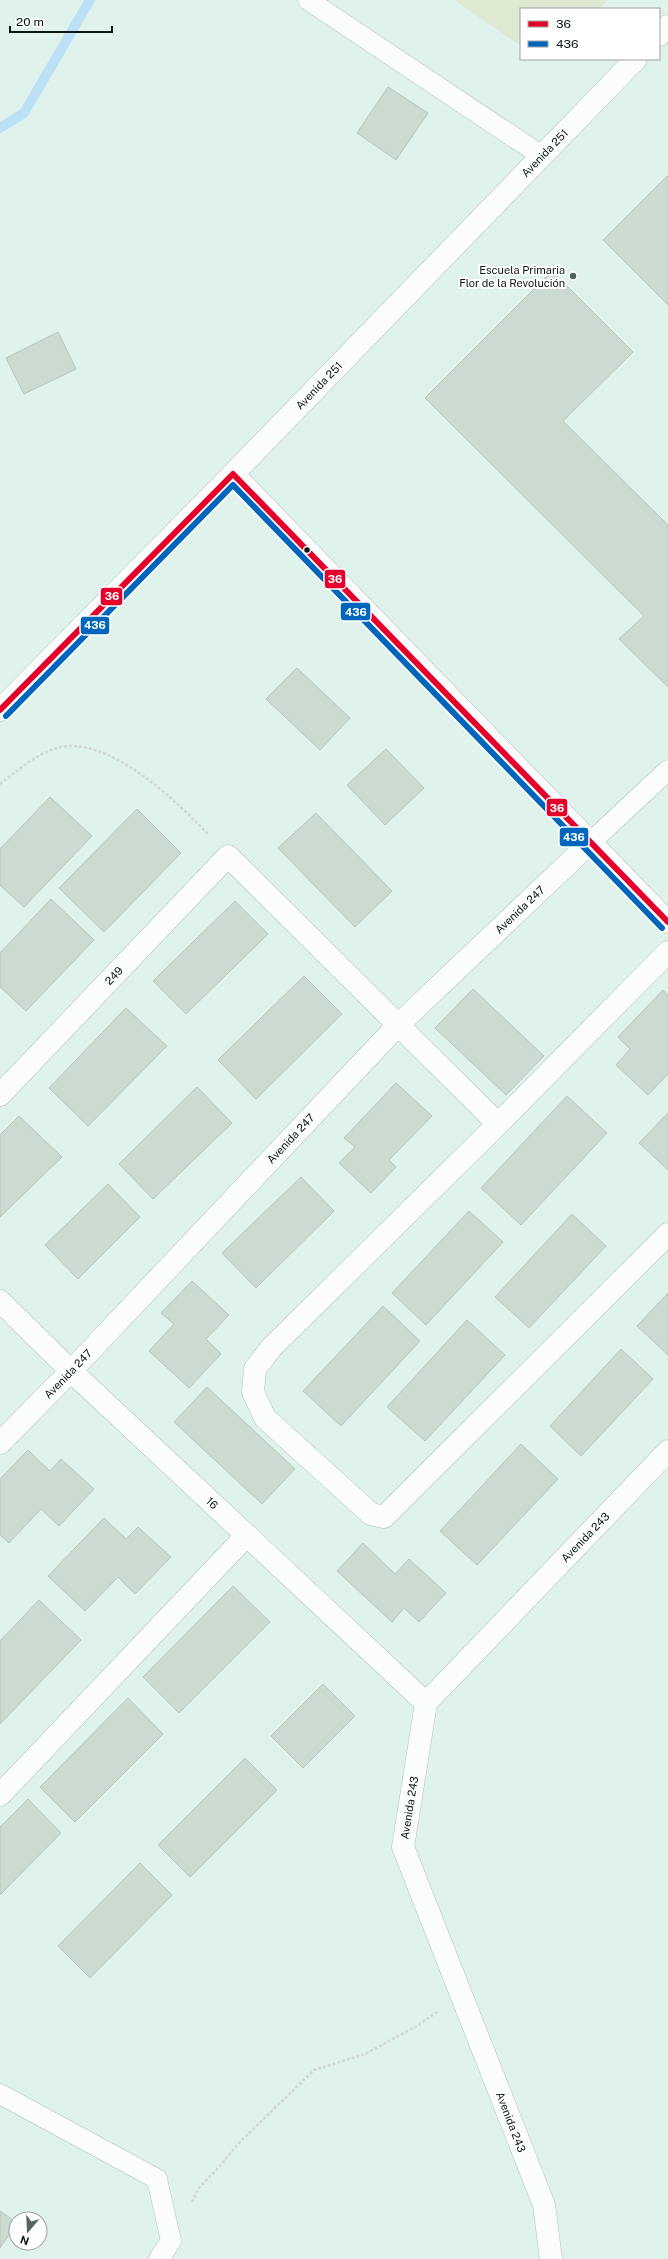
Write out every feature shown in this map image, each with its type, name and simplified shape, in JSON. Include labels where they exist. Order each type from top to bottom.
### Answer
[{"type":"street","points":[[660,34],[668,26]]},
{"type":"street","name":"Avenida 251","points":[[0,710],[233,474],[635,60]]},
{"type":"street","points":[[233,474],[668,922]]},
{"type":"street","name":"Avenida 247","points":[[0,1443],[71,1371],[399,1024],[590,843]]},
{"type":"street","points":[[228,856],[399,1024],[498,1124]]},
{"type":"street","name":"249","points":[[0,1095],[228,856]]},
{"type":"street","points":[[668,952],[498,1124],[271,1348],[255,1369],[253,1392],[265,1418],[375,1516],[384,1517],[389,1515],[668,1234]]},
{"type":"street","name":"16","points":[[0,1301],[71,1371],[426,1703]]},
{"type":"street","name":"Avenida 243","points":[[551,2259],[544,2205],[402,1847],[426,1703],[668,1451]]},
{"type":"street","points":[[0,1795],[247,1535]]},
{"type":"lane","points":[[308,0],[542,156]]},
{"type":"lane","points":[[590,843],[668,770]]},
{"type":"lane","points":[[0,2094],[158,2179],[171,2241],[159,2259]]},
{"type":"path","points":[[0,784],[40,755],[68,746],[103,752],[134,770],[178,803],[228,856]]},
{"type":"path","points":[[171,2241],[198,2189],[238,2144],[314,2070],[371,2050],[417,2026],[461,1994]]},
{"type":"green space","points":[[454,0],[608,0],[599,8],[520,8],[520,45]]},
{"type":"building","points":[[388,87],[428,113],[396,160],[357,133]]},
{"type":"building","points":[[668,176],[668,305],[603,240]]},
{"type":"building","points":[[552,271],[633,352],[563,421],[668,525],[668,687],[619,639],[644,616],[425,398]]},
{"type":"building","points":[[58,332],[76,369],[24,394],[6,358]]},
{"type":"building","points":[[297,668],[350,718],[320,750],[266,699]]},
{"type":"building","points":[[386,749],[424,788],[385,825],[347,785]]},
{"type":"building","points":[[50,797],[92,836],[24,907],[0,885],[0,849]]},
{"type":"building","points":[[137,809],[181,853],[104,932],[59,888]]},
{"type":"building","points":[[316,813],[392,891],[355,927],[278,848]]},
{"type":"building","points":[[51,899],[94,940],[26,1011],[0,987],[0,953]]},
{"type":"building","points":[[235,901],[268,934],[186,1014],[153,981]]},
{"type":"building","points":[[304,976],[342,1014],[256,1099],[218,1060]]},
{"type":"building","points":[[473,989],[544,1056],[506,1095],[435,1028]]},
{"type":"building","points":[[663,990],[668,995],[668,1074],[648,1095],[616,1065],[630,1049],[618,1037]]},
{"type":"building","points":[[126,1008],[167,1046],[88,1126],[49,1088]]},
{"type":"building","points":[[396,1083],[432,1116],[389,1160],[396,1167],[371,1193],[339,1163],[355,1147],[344,1138]]},
{"type":"building","points":[[197,1087],[232,1123],[153,1199],[119,1164]]},
{"type":"building","points":[[567,1096],[607,1133],[521,1225],[481,1188]]},
{"type":"building","points":[[668,1113],[668,1170],[639,1143]]},
{"type":"building","points":[[19,1116],[62,1157],[0,1217],[0,1135]]},
{"type":"building","points":[[301,1177],[334,1211],[256,1288],[222,1253]]},
{"type":"building","points":[[108,1184],[140,1217],[78,1279],[45,1245]]},
{"type":"building","points":[[469,1211],[503,1242],[426,1325],[392,1293]]},
{"type":"building","points":[[572,1214],[606,1246],[529,1328],[495,1297]]},
{"type":"building","points":[[192,1281],[229,1315],[206,1339],[221,1354],[189,1388],[149,1351],[174,1324],[161,1313]]},
{"type":"building","points":[[668,1293],[668,1355],[637,1326]]},
{"type":"building","points":[[383,1306],[420,1341],[341,1426],[303,1391]]},
{"type":"building","points":[[467,1320],[505,1355],[425,1441],[387,1407]]},
{"type":"building","points":[[621,1349],[653,1379],[581,1456],[550,1426]]},
{"type":"building","points":[[207,1387],[295,1469],[262,1504],[174,1422]]},
{"type":"building","points":[[521,1444],[558,1479],[477,1565],[440,1531]]},
{"type":"building","points":[[28,1450],[50,1471],[61,1459],[94,1489],[59,1526],[41,1509],[9,1543],[0,1535],[0,1479]]},
{"type":"building","points":[[104,1518],[126,1539],[138,1527],[171,1557],[135,1594],[118,1577],[85,1611],[48,1576]]},
{"type":"building","points":[[363,1543],[395,1574],[409,1559],[446,1593],[419,1622],[404,1608],[392,1622],[337,1571]]},
{"type":"building","points":[[233,1586],[270,1622],[179,1713],[143,1677]]},
{"type":"building","points":[[39,1600],[81,1640],[0,1724],[0,1641]]},
{"type":"building","points":[[323,1684],[355,1716],[303,1768],[271,1736]]},
{"type":"building","points":[[128,1698],[163,1734],[75,1822],[40,1787]]},
{"type":"building","points":[[245,1758],[277,1790],[190,1877],[158,1845]]},
{"type":"building","points":[[28,1799],[61,1833],[0,1895],[0,1827]]},
{"type":"building","points":[[140,1863],[172,1895],[90,1978],[58,1946]]},
{"type":"building","points":[[0,2211],[8,2216],[8,2236],[0,2248]]},
{"type":"waterway","points":[[0,128],[24,113],[90,0]]},
{"type":"transit line","name":"36","points":[[0,710],[233,474],[668,922]]},
{"type":"transit line","name":"436","points":[[6,716],[233,485],[662,928]]},
{"type":"place","name":"Escuela Primaria Flor de la Revolución","points":[[573,276]]}]
